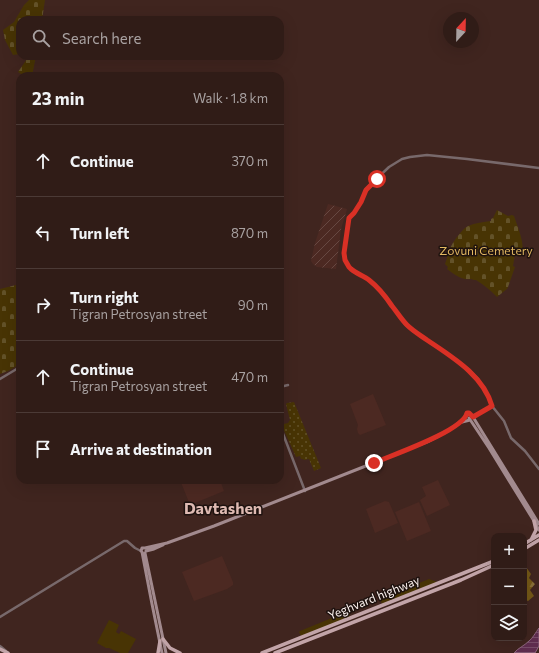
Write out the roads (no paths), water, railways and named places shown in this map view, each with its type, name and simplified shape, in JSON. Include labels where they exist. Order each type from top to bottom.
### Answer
[{"type":"main road","points":[[305,490],[429,441],[458,423],[466,415],[472,419],[537,522],[539,530]]},
{"type":"main road","points":[[162,653],[161,640],[143,551],[432,441],[463,421],[472,419]]},
{"type":"main road","points":[[531,540],[536,530],[537,522]]},
{"type":"main road","points":[[527,544],[539,535]]},
{"type":"main road","points":[[527,546],[539,540]]},
{"type":"main road","name":"Yeghvard highway","points":[[470,574],[491,563]]},
{"type":"main road","name":"Yeghvard highway","points":[[275,653],[301,641],[491,566]]},
{"type":"main road","points":[[158,653],[161,640]]},
{"type":"main road","points":[[161,640],[166,653]]},
{"type":"main road","points":[[161,640],[170,648],[180,653]]},
{"type":"main road","name":"Yeghvard highway","points":[[262,653],[301,641]]},
{"type":"main road","points":[[0,648],[8,653]]},
{"type":"street","points":[[539,168],[425,155],[402,159],[389,167],[366,190],[361,202],[349,218],[344,257],[349,267],[371,282],[413,331],[449,355],[478,380],[492,406],[504,421],[511,438],[525,451],[539,469]]},
{"type":"street","points":[[0,379],[16,369]]},
{"type":"street","points":[[284,386],[288,385]]},
{"type":"street","points":[[472,419],[492,406]]},
{"type":"street","points":[[284,436],[305,490]]},
{"type":"street","points":[[0,617],[124,541],[127,541],[143,551]]},
{"type":"district","name":"Davtashen","points":[[223,508]]},
{"type":"park label","name":"Zovuni Cemetery","points":[[486,251]]}]
